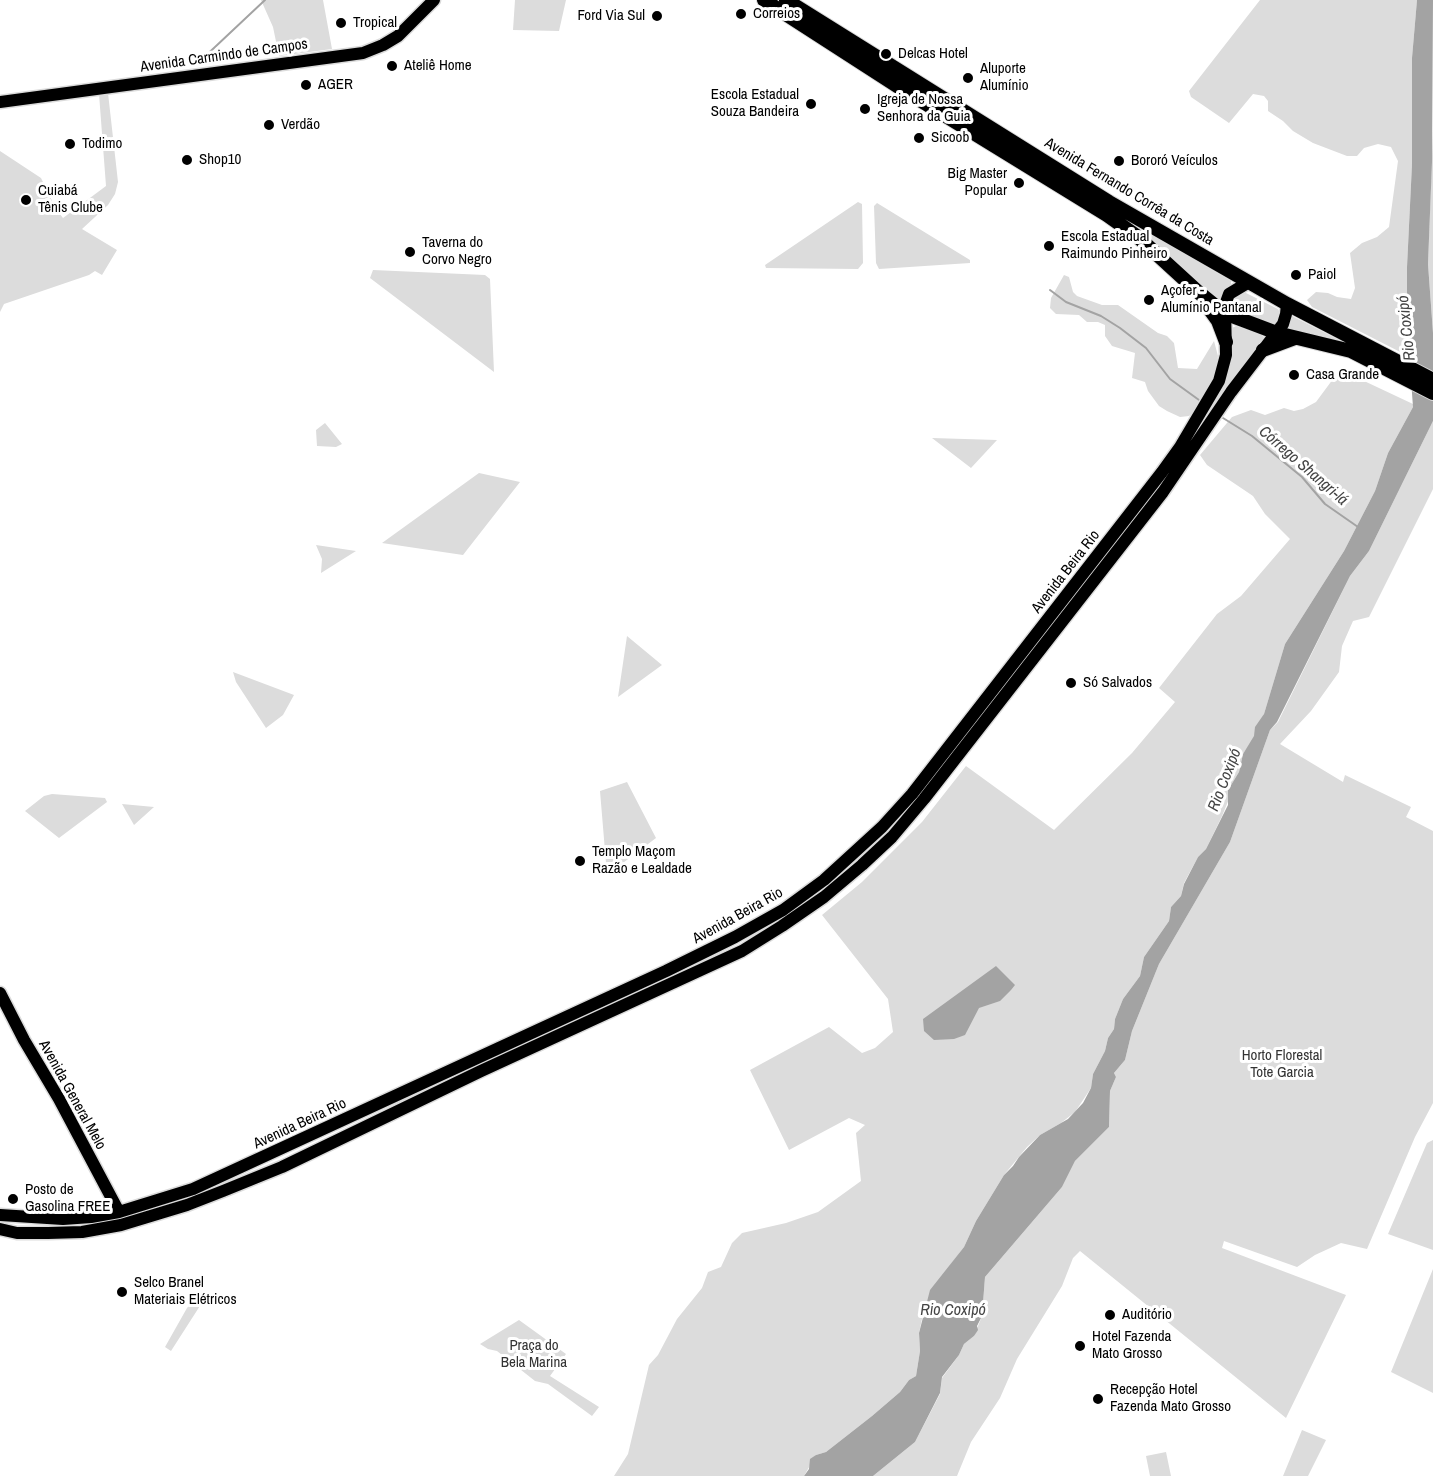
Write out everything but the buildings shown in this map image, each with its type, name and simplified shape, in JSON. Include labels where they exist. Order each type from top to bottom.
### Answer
[{"type":"highway","name":"Avenida Fernando Corrêa da Costa","points":[[764,0],[902,89],[1107,215],[1138,237],[1224,313],[1276,333],[1376,356],[1433,380]]},
{"type":"highway","name":"Avenida Fernando Corrêa da Costa","points":[[786,0],[1109,202],[1376,356],[1433,393]]},
{"type":"highway","points":[[1197,291],[1218,321],[1226,342]]},
{"type":"highway","points":[[1263,350],[1295,338]]},
{"type":"main road","name":"Avenida Carmindo de Campos","points":[[0,102],[363,53],[398,36],[434,0]]},
{"type":"main road","points":[[1224,313],[1229,294],[1249,282]]},
{"type":"main road","name":"Avenida Beira Rio","points":[[1031,651],[1163,492],[1231,392],[1283,324],[1287,304]]},
{"type":"main road","name":"Avenida Beira Rio","points":[[0,1215],[63,1219],[119,1212],[168,1198],[227,1175],[480,1057],[669,976],[742,951],[824,897],[862,866],[892,837],[924,799],[1162,472],[1200,414],[1223,370],[1226,342],[1224,313]]},
{"type":"main road","points":[[1190,454],[1194,440],[1206,421],[1205,415],[1200,414]]},
{"type":"main road","name":"Avenida Beira Rio","points":[[0,1229],[17,1233],[82,1232],[122,1225],[187,1205],[282,1167],[669,976]]},
{"type":"main road","name":"Avenida General Melo","points":[[0,993],[119,1212]]},
{"type":"main road","points":[[435,1092],[445,1084],[480,1067],[480,1057]]},
{"type":"main road","points":[[360,1129],[357,1124],[359,1121],[388,1103],[393,1097]]},
{"type":"main road","points":[[187,1205],[230,1184],[232,1180],[227,1175]]},
{"type":"green space","points":[[261,0],[323,0],[332,49],[279,56],[273,27]]},
{"type":"green space","points":[[515,0],[566,0],[559,31],[513,30]]},
{"type":"green space","points":[[1260,0],[1417,0],[1412,58],[1412,164],[1407,267],[1410,357],[1312,307],[1307,300],[1316,292],[1351,299],[1355,288],[1350,253],[1389,227],[1398,161],[1391,147],[1378,144],[1364,148],[1357,156],[1347,156],[1313,143],[1293,131],[1268,111],[1268,101],[1264,96],[1253,94],[1229,123],[1191,97],[1189,91]]},
{"type":"green space","name":"Cuiabá Tênis Clube","points":[[108,93],[118,182],[115,194],[108,205],[82,229],[117,250],[102,275],[95,271],[4,304],[0,312],[0,151],[41,178],[63,218],[106,186],[99,94]]},
{"type":"green space","points":[[1433,129],[1433,333],[1428,264]]},
{"type":"green space","points":[[858,202],[862,204],[863,263],[858,269],[766,268],[765,265]]},
{"type":"green space","points":[[877,203],[970,260],[970,263],[879,269],[876,263],[874,206]]},
{"type":"green space","points":[[1102,206],[1231,281],[1222,296],[1221,304]]},
{"type":"green space","points":[[373,270],[485,275],[490,279],[494,372],[370,278]]},
{"type":"green space","points":[[1064,275],[1069,277],[1073,292],[1077,296],[1102,305],[1118,305],[1158,333],[1167,336],[1174,343],[1178,368],[1197,369],[1214,341],[1218,356],[1215,373],[1199,408],[1189,416],[1180,417],[1159,406],[1148,391],[1145,382],[1132,378],[1135,353],[1112,346],[1105,336],[1105,325],[1098,322],[1087,322],[1079,315],[1056,314],[1050,308],[1051,298]]},
{"type":"green space","points":[[1244,292],[1278,309],[1282,317],[1273,325],[1236,311],[1232,302]]},
{"type":"green space","points":[[1290,315],[1355,348],[1285,329]]},
{"type":"green space","points":[[1236,326],[1262,335],[1264,338],[1210,413],[1208,409],[1229,356],[1232,328]]},
{"type":"green space","points":[[1345,372],[1413,404],[1413,407],[1388,453],[1375,491],[1344,551],[1285,644],[1264,714],[1253,740],[1243,754],[1239,772],[1228,790],[1229,799],[1222,816],[1206,849],[1198,857],[1184,883],[1181,896],[1171,907],[1169,921],[1144,957],[1140,976],[1123,999],[1115,1019],[1114,1029],[1093,1074],[1091,1088],[1075,1112],[1040,1135],[1027,1147],[1004,1175],[976,1221],[964,1247],[951,1264],[923,1314],[919,1333],[920,1351],[916,1376],[872,1416],[826,1452],[816,1455],[804,1476],[614,1476],[628,1454],[649,1365],[658,1355],[677,1319],[702,1288],[708,1272],[721,1267],[732,1243],[742,1233],[786,1223],[818,1212],[861,1181],[856,1133],[865,1125],[849,1118],[789,1150],[750,1070],[829,1027],[862,1053],[875,1048],[893,1032],[888,999],[822,915],[862,882],[922,822],[966,766],[1054,830],[1132,753],[1175,702],[1159,688],[1217,614],[1241,596],[1290,539],[1265,514],[1253,496],[1207,465],[1200,455],[1232,417],[1251,410],[1265,415],[1284,408],[1294,411],[1303,409],[1316,402],[1333,379]]},
{"type":"green space","name":"Horto Florestal Tote Garcia","points":[[1433,421],[1433,489],[1369,617],[1353,621],[1342,646],[1339,672],[1311,711],[1280,744],[1343,782],[1345,775],[1411,807],[1406,817],[1433,831],[1433,1103],[1415,1137],[1367,1249],[1341,1243],[1315,1255],[1297,1267],[1224,1241],[1222,1248],[1346,1295],[1286,1418],[1080,1251],[1073,1258],[1062,1286],[1017,1359],[1000,1398],[971,1442],[957,1476],[873,1476],[915,1442],[940,1394],[942,1378],[964,1344],[974,1336],[982,1316],[985,1277],[1062,1187],[1075,1161],[1109,1127],[1110,1091],[1116,1077],[1114,1073],[1125,1060],[1132,1031],[1159,964],[1230,842],[1270,730],[1278,722],[1350,576],[1369,551]]},
{"type":"green space","points":[[325,423],[342,444],[336,447],[317,446],[316,430]]},
{"type":"green space","points":[[932,438],[997,440],[971,468]]},
{"type":"green space","points":[[479,473],[520,482],[463,555],[382,543]]},
{"type":"green space","points":[[316,545],[356,551],[321,573],[322,559]]},
{"type":"green space","points":[[627,636],[662,665],[618,697]]},
{"type":"green space","points":[[233,672],[294,695],[283,715],[266,728],[236,682]]},
{"type":"green space","points":[[627,782],[656,838],[607,875],[600,791]]},
{"type":"green space","points":[[52,794],[105,798],[107,802],[59,838],[25,811],[44,796]]},
{"type":"green space","points":[[122,804],[154,807],[134,825]]},
{"type":"green space","points":[[1433,1140],[1433,1250],[1388,1234],[1427,1143]]},
{"type":"green space","points":[[1433,1269],[1433,1393],[1391,1372]]},
{"type":"green space","points":[[199,1294],[205,1298],[171,1351],[165,1347],[187,1308]]},
{"type":"green space","name":"Praça do Bela Marina","points":[[519,1320],[566,1354],[550,1376],[599,1407],[592,1416],[548,1384],[535,1381],[497,1351],[480,1344]]},
{"type":"green space","points":[[1302,1430],[1326,1440],[1308,1476],[1283,1476]]},
{"type":"green space","points":[[1166,1452],[1171,1476],[1150,1476],[1146,1456]]},
{"type":"water","name":"Rio Coxipó","points":[[1417,0],[1433,0],[1432,162],[1428,264],[1433,333],[1433,421],[1369,551],[1350,576],[1277,722],[1270,730],[1230,842],[1159,964],[1132,1031],[1125,1060],[1114,1073],[1116,1077],[1110,1091],[1109,1127],[1075,1161],[1062,1187],[985,1277],[982,1316],[977,1326],[978,1330],[964,1344],[959,1355],[942,1377],[940,1393],[915,1442],[873,1476],[804,1476],[809,1469],[810,1459],[826,1452],[872,1416],[916,1376],[920,1351],[919,1333],[930,1290],[964,1247],[976,1221],[1004,1175],[1040,1135],[1068,1119],[1083,1103],[1091,1088],[1093,1074],[1105,1051],[1108,1038],[1114,1029],[1115,1019],[1123,999],[1140,976],[1144,957],[1169,921],[1171,907],[1181,896],[1184,884],[1198,857],[1206,849],[1228,805],[1228,790],[1239,772],[1243,754],[1254,736],[1255,727],[1264,714],[1285,644],[1344,551],[1375,491],[1388,453],[1413,407],[1407,325],[1407,267],[1412,164],[1412,58]]},
{"type":"water","points":[[996,966],[1015,985],[1000,1001],[979,1008],[965,1035],[954,1039],[934,1040],[924,1031],[923,1019]]},
{"type":"waterway","points":[[198,63],[265,0]]},
{"type":"waterway","name":"Córrego Shangri-lá","points":[[1050,290],[1066,302],[1101,316],[1120,328],[1146,348],[1170,379],[1199,400]]},
{"type":"waterway","name":"Córrego Shangri-lá","points":[[1223,418],[1252,436],[1302,477],[1325,504],[1358,527]]},
{"type":"place","name":"Correios","points":[[741,14]]},
{"type":"place","name":"Ford Via Sul","points":[[657,16]]},
{"type":"place","name":"Tropical","points":[[341,23]]},
{"type":"place","name":"Delcas Hotel","points":[[886,54]]},
{"type":"place","name":"Ateliê Home","points":[[392,66]]},
{"type":"place","name":"Aluporte Alumínio","points":[[968,78]]},
{"type":"place","name":"AGER","points":[[306,85]]},
{"type":"place","name":"Escola Estadual Souza Bandeira","points":[[811,104]]},
{"type":"place","name":"Igreja de Nossa Senhora da Guia","points":[[865,109]]},
{"type":"place","name":"Verdão","points":[[269,125]]},
{"type":"place","name":"Sicoob","points":[[919,138]]},
{"type":"place","name":"Todimo","points":[[70,144]]},
{"type":"place","name":"Shop10","points":[[187,160]]},
{"type":"place","name":"Bororó Veículos","points":[[1119,161]]},
{"type":"place","name":"Big Master Popular","points":[[1019,183]]},
{"type":"place","name":"Cuiabá Tênis Clube","points":[[26,200]]},
{"type":"place","name":"Escola Estadual Raimundo Pinheiro","points":[[1049,246]]},
{"type":"place","name":"Taverna do Corvo Negro","points":[[410,252]]},
{"type":"place","name":"Paiol","points":[[1296,275]]},
{"type":"place","name":"Açofer - Alumínio Pantanal","points":[[1149,300]]},
{"type":"place","name":"Casa Grande","points":[[1294,375]]},
{"type":"place","name":"Só Salvados","points":[[1071,683]]},
{"type":"place","name":"Templo Maçom Razão e Lealdade","points":[[580,861]]},
{"type":"place","name":"Posto de Gasolina FREE","points":[[13,1199]]},
{"type":"place","name":"Selco Branel Materiais Elétricos","points":[[122,1292]]},
{"type":"place","name":"Auditório","points":[[1110,1315]]},
{"type":"place","name":"Hotel Fazenda Mato Grosso","points":[[1080,1346]]},
{"type":"place","name":"Recepção Hotel Fazenda Mato Grosso","points":[[1098,1399]]}]
